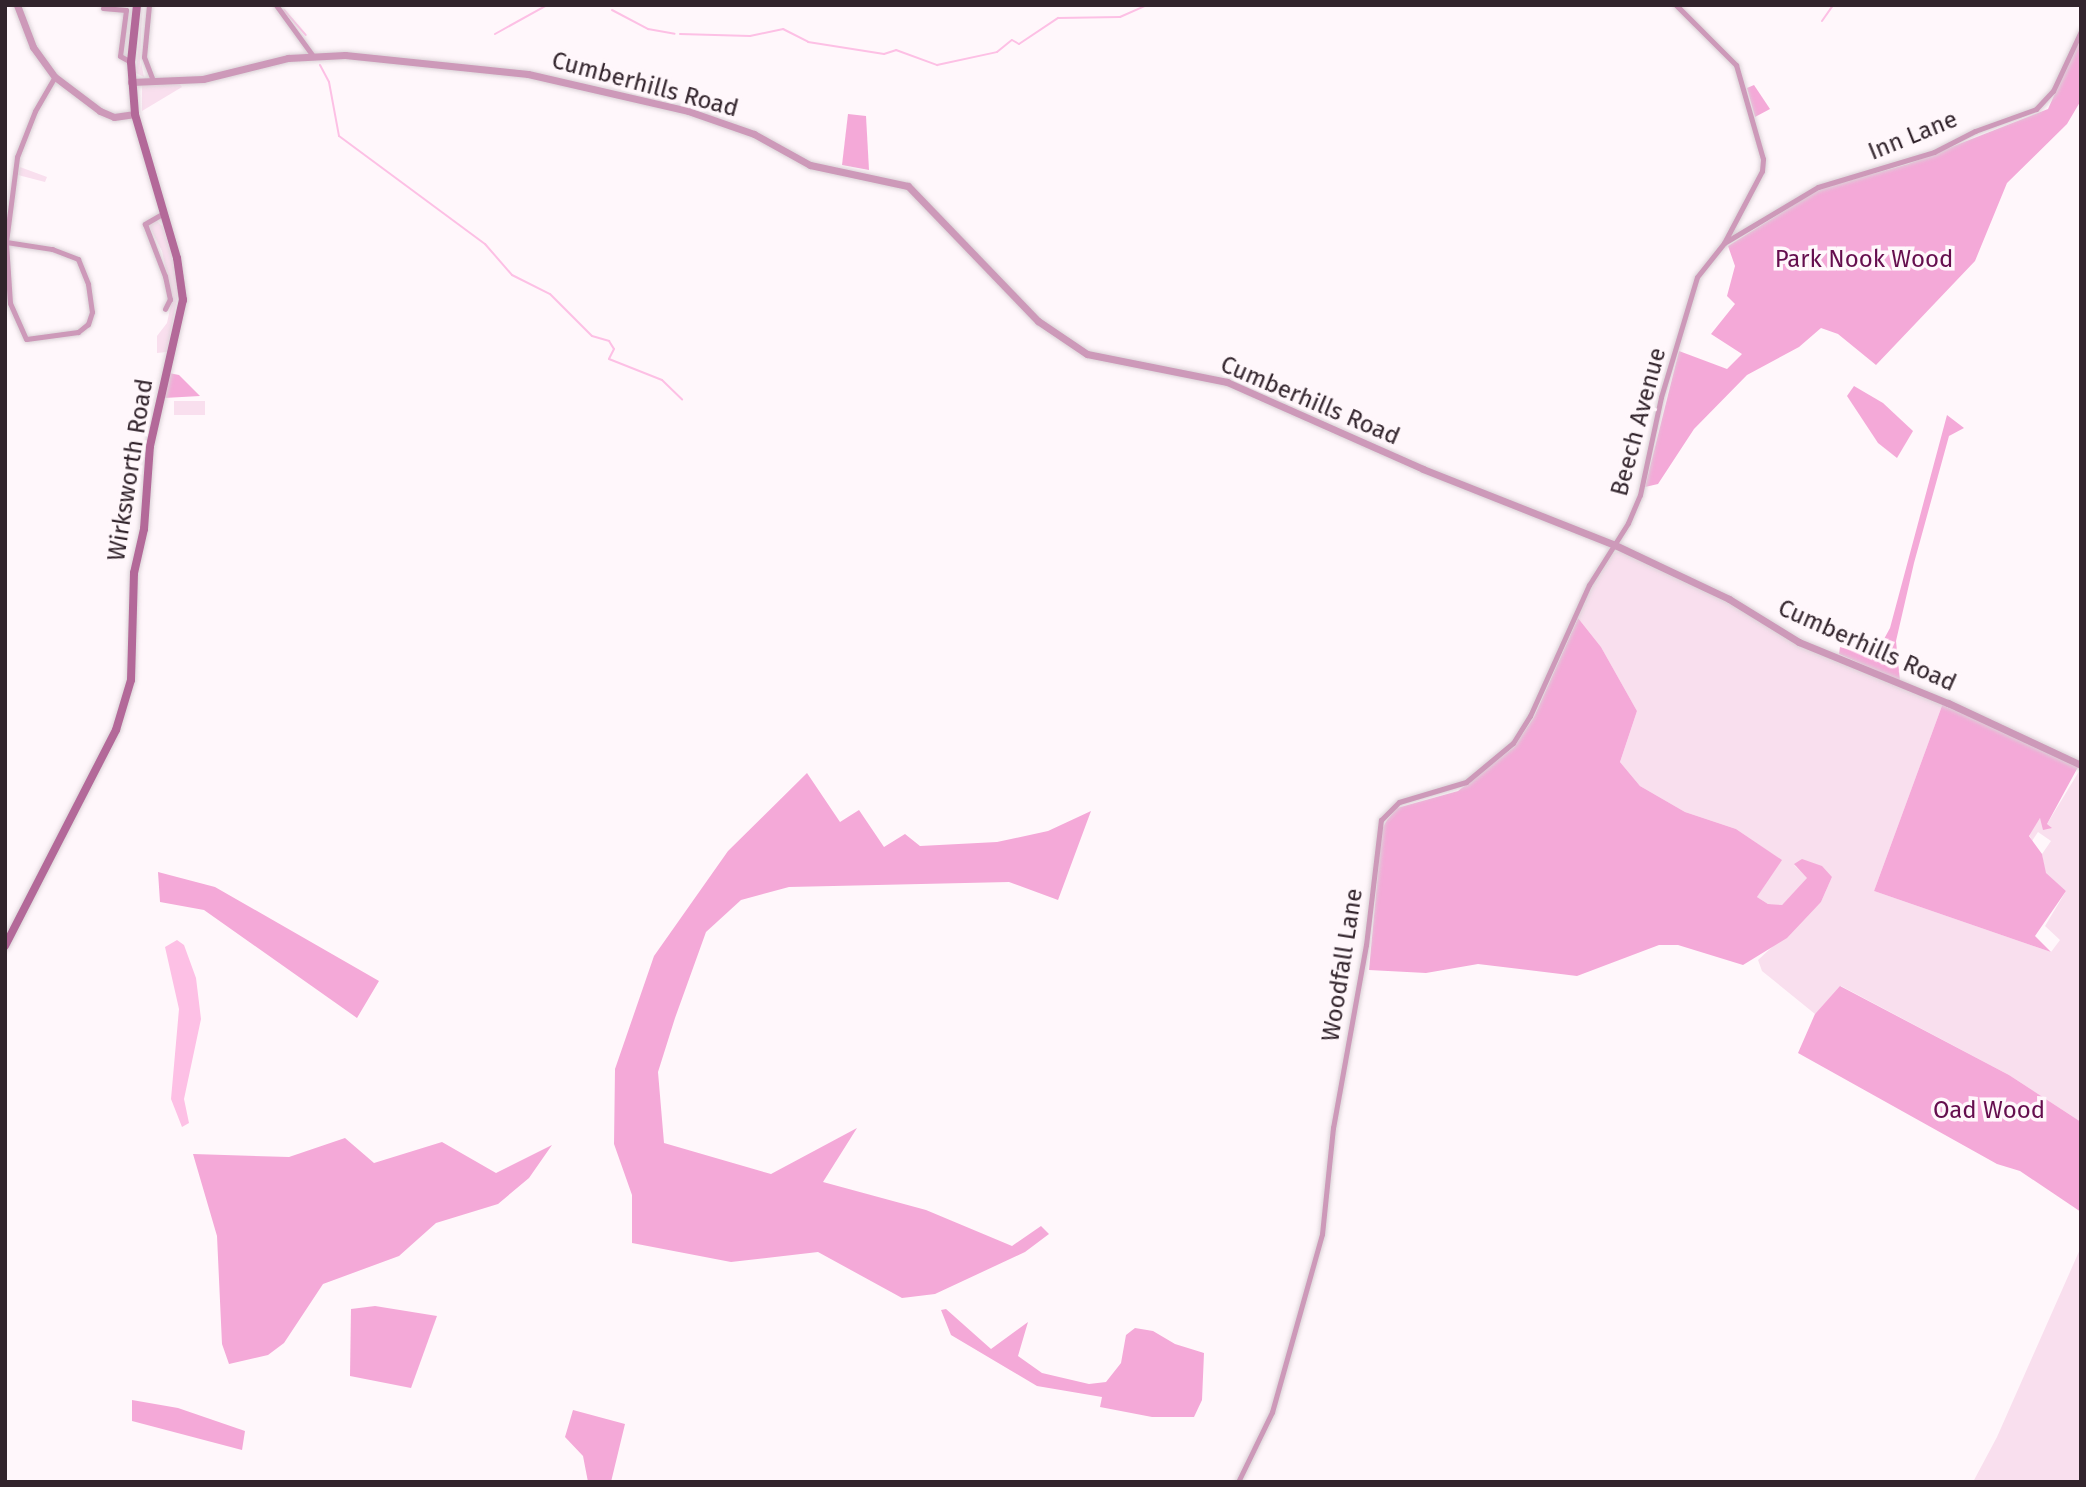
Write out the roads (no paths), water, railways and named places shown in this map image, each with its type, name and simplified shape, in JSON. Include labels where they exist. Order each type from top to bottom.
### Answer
[{"type":"main road","name":"Wirksworth Road","points":[[5,946],[116,730],[131,680],[134,573],[147,506],[150,446],[183,300],[177,258],[135,114],[131,62],[137,6]]},
{"type":"street","points":[[17,5],[33,47],[55,77],[100,111],[118,117],[135,114]]},
{"type":"street","points":[[276,5],[313,56]]},
{"type":"street","points":[[1676,5],[1736,65],[1763,159],[1757,185],[1724,243]]},
{"type":"street","points":[[137,6],[149,7],[144,57],[153,80]]},
{"type":"street","points":[[103,8],[126,10],[120,56],[131,62]]},
{"type":"street","name":"Inn Lane","points":[[1724,243],[1818,187],[1934,152],[1975,131],[2036,109],[2053,91],[2081,31]]},
{"type":"street","name":"Cumberhills Road","points":[[131,82],[203,79],[313,56],[391,58],[528,74],[688,111],[754,134],[810,165],[908,186],[1038,321],[1087,354],[1227,382],[1423,469],[1615,545],[1729,599],[1798,642],[1948,703],[2081,765]]},
{"type":"street","points":[[5,242],[71,255],[83,268],[88,284],[92,312],[88,324],[78,332],[34,339],[20,335],[10,303],[5,242],[17,157],[35,110],[55,77]]},
{"type":"street","points":[[162,214],[145,224],[165,276],[170,299],[165,309]]},
{"type":"street","name":"Beech Avenue","points":[[1615,545],[1640,495],[1661,397],[1698,277],[1724,243]]},
{"type":"street","name":"Woodfall Lane","points":[[1238,1482],[1272,1412],[1322,1234],[1333,1128],[1366,945],[1381,820],[1399,802],[1457,788],[1513,743],[1530,716],[1589,585],[1615,545]]},
{"type":"waterway","points":[[495,34],[547,5]]},
{"type":"waterway","points":[[680,34],[750,36],[783,29],[808,42],[884,54],[896,50],[937,65],[997,52],[1012,40],[1019,44],[1058,18],[1120,17],[1147,5]]},
{"type":"waterway","points":[[1822,21],[1833,5]]},
{"type":"waterway","points":[[284,10],[306,35]]},
{"type":"waterway","points":[[612,10],[648,29],[675,34]]},
{"type":"waterway","points":[[320,65],[329,82],[339,136],[485,244],[512,275],[550,294],[592,336],[609,341],[614,349],[609,359],[662,380],[682,399]]},
{"type":"park label","name":"Park Nook Wood","points":[[1864,260]]},
{"type":"park label","name":"Oad Wood","points":[[1989,1111]]}]
